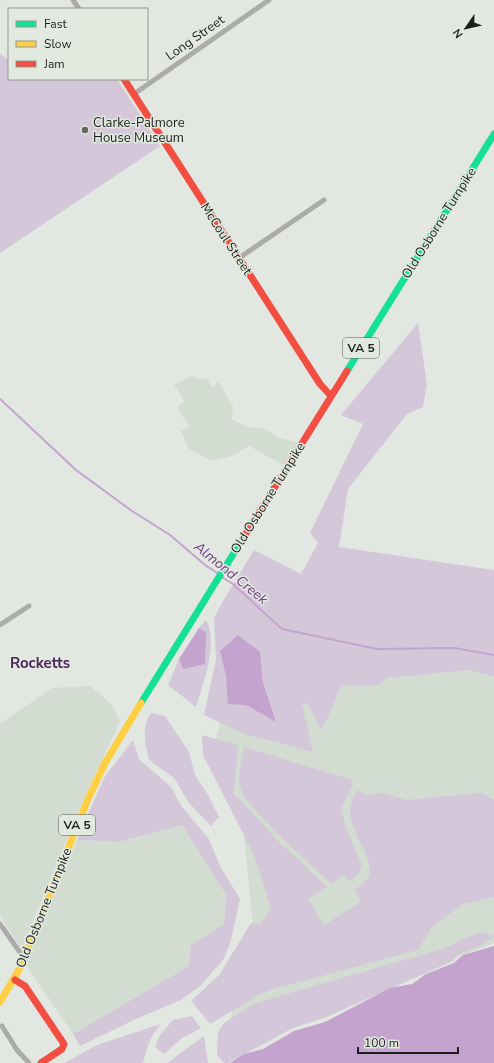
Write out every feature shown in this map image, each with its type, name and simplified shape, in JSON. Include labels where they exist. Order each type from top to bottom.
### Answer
[{"type":"main road","name":"McCoul Street","points":[[125,80],[320,384],[331,396]]},
{"type":"main road","name":"Old Osborne Turnpike","points":[[0,1002],[15,980],[94,786],[124,730],[494,134]]},
{"type":"main road","points":[[15,980],[25,986],[64,1044],[62,1050],[41,1063]]},
{"type":"street","name":"Long Street","points":[[134,94],[269,0]]},
{"type":"street","points":[[238,258],[324,200]]},
{"type":"street","points":[[0,625],[29,606]]},
{"type":"street","points":[[0,924],[24,958]]},
{"type":"street","points":[[2,1026],[17,1050],[29,1063]]},
{"type":"shaded area","points":[[0,54],[8,59],[8,80],[118,80],[160,146],[0,253]]},
{"type":"shaded area","points":[[418,323],[427,385],[423,407],[407,414],[348,489],[339,547],[494,570],[494,676],[469,670],[387,678],[378,685],[342,685],[321,730],[307,703],[302,703],[313,752],[244,734],[204,715],[216,659],[214,618],[254,550],[301,574],[318,543],[310,533],[363,424],[341,415]],"holes":[[[220,652],[260,652],[263,682],[276,721],[246,705],[226,677]]]},
{"type":"shaded area","points":[[192,376],[198,379],[206,378],[213,388],[218,381],[233,406],[232,419],[247,427],[264,428],[278,438],[302,443],[287,467],[249,446],[232,456],[212,461],[188,448],[181,431],[189,427],[177,406],[185,402],[174,385]]},
{"type":"shaded area","points":[[494,588],[494,943],[223,1049],[253,928],[241,803],[213,750],[232,679],[229,618]]},
{"type":"shaded area","points":[[206,620],[210,629],[210,651],[206,675],[196,707],[168,685],[179,659],[183,669],[206,632],[199,628]]},
{"type":"shaded area","points":[[199,628],[206,632],[205,664],[183,669],[179,659]]},
{"type":"shaded area","points":[[238,635],[260,652],[263,682],[276,722],[246,705],[228,704],[226,677],[220,651]]},
{"type":"shaded area","points":[[90,686],[111,704],[120,721],[74,821],[22,949],[0,916],[0,724],[52,688]]},
{"type":"shaded area","points":[[151,713],[165,716],[189,752],[195,775],[208,795],[219,817],[211,826],[189,803],[174,778],[149,760],[145,742],[145,730]]},
{"type":"shaded area","points":[[202,735],[238,745],[234,793],[279,842],[327,887],[308,899],[324,925],[361,902],[354,890],[366,880],[370,871],[369,861],[353,828],[350,815],[351,803],[358,790],[366,795],[384,793],[406,800],[482,793],[494,800],[494,897],[463,904],[432,927],[418,950],[266,991],[210,1024],[191,1001],[219,975],[251,923],[261,924],[271,908],[254,855],[203,755]]},
{"type":"shaded area","points":[[133,740],[139,759],[171,787],[182,807],[209,839],[221,868],[240,899],[230,944],[223,960],[200,986],[181,1000],[136,1019],[80,1046],[73,1034],[189,966],[191,945],[224,924],[226,895],[182,825],[119,842],[77,840],[104,778]]},
{"type":"shaded area","points":[[244,747],[352,780],[352,786],[341,808],[346,828],[362,865],[360,872],[352,880],[348,881],[344,875],[331,884],[267,823],[246,798],[240,784],[240,768]]},
{"type":"shaded area","points":[[182,825],[226,895],[224,924],[192,945],[189,966],[73,1034],[25,963],[77,840],[119,842]]},
{"type":"shaded area","points":[[479,932],[494,936],[484,944],[457,955],[453,961],[324,1018],[293,1028],[228,1063],[224,1063],[217,1055],[218,1032],[224,1023],[256,1003],[445,948]]},
{"type":"shaded area","points":[[494,946],[494,1063],[230,1063],[244,1054],[263,1049],[294,1031],[325,1022],[390,988],[412,984],[426,974],[454,963],[463,955]]},
{"type":"shaded area","points":[[192,1016],[201,1028],[181,1039],[164,1054],[155,1047],[160,1035],[173,1020]]},
{"type":"shaded area","points":[[161,1024],[151,1038],[143,1063],[64,1063],[97,1045]]},
{"type":"shaded area","points":[[204,1036],[208,1063],[167,1063]]},
{"type":"waterway","name":"Almond Creek","points":[[0,399],[76,470],[132,511],[170,535],[205,565],[219,574]]},
{"type":"waterway","name":"Almond Creek","points":[[222,577],[233,584],[282,629],[377,649],[455,648],[494,655]]},
{"type":"traffic: fast","points":[[347,371],[494,134]]},
{"type":"traffic: fast","points":[[141,703],[245,535]]},
{"type":"traffic: slow","points":[[0,1002],[20,968],[88,799],[105,763],[141,703]]},
{"type":"traffic: jam","points":[[125,80],[320,384],[331,396]]},
{"type":"traffic: jam","points":[[245,535],[347,371]]},
{"type":"traffic: jam","points":[[15,980],[25,986],[64,1044],[62,1049],[41,1063]]},
{"type":"place","name":"Clarke-Palmore House Museum","points":[[85,130]]},
{"type":"district","name":"Rocketts","points":[[40,663]]}]
